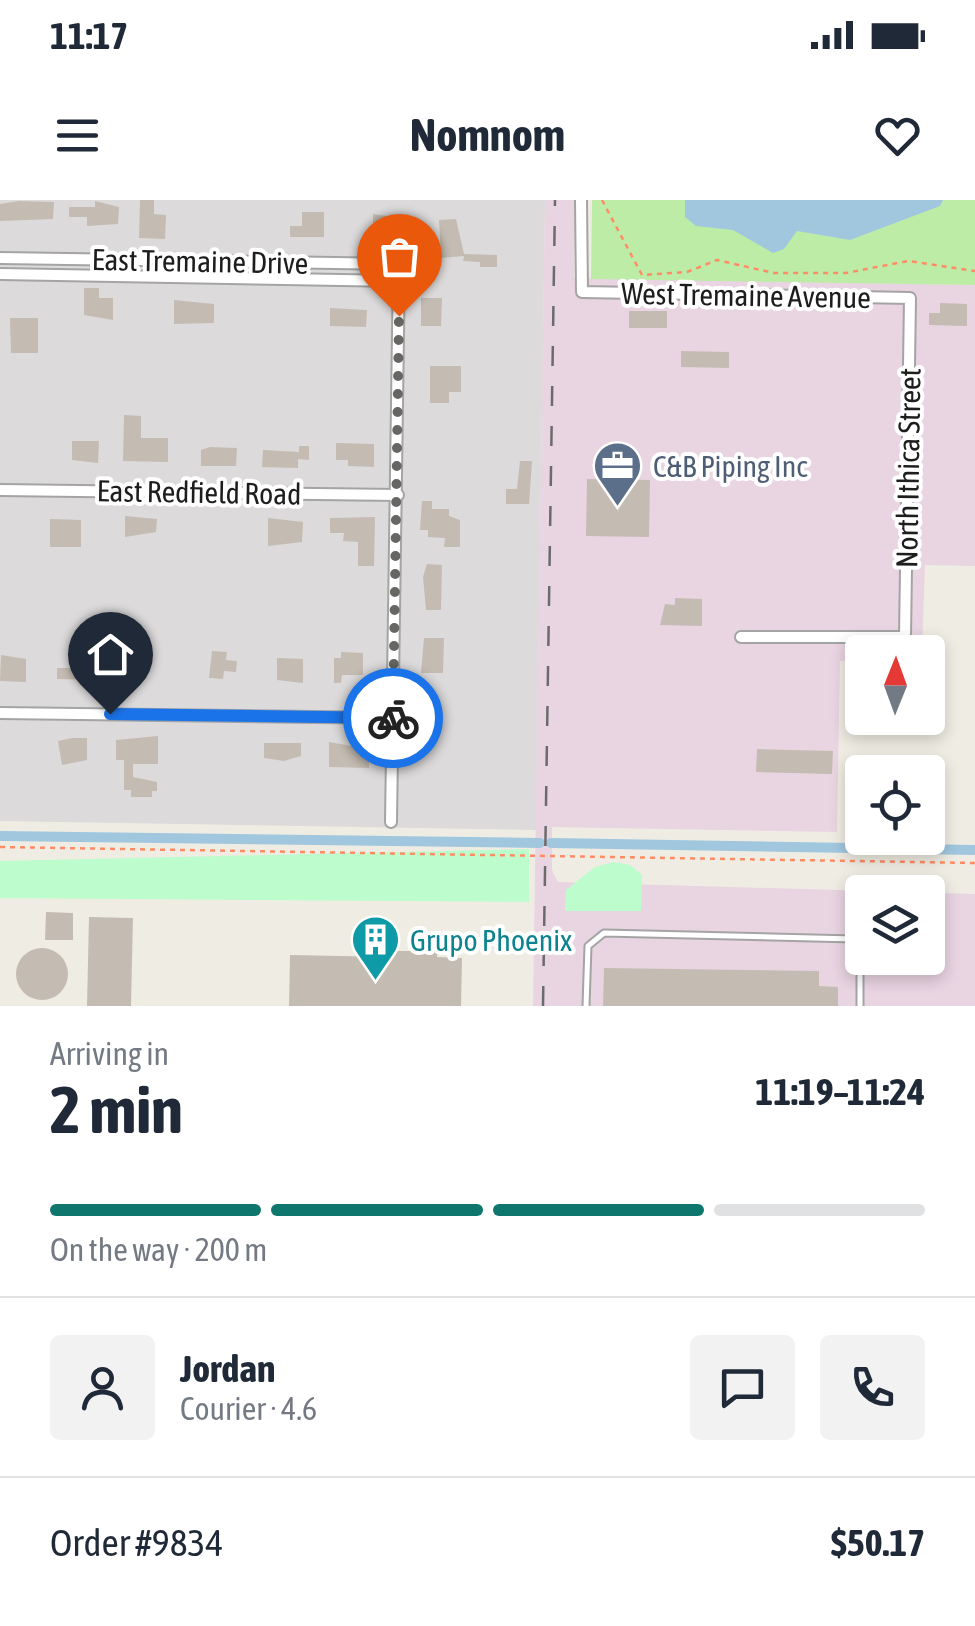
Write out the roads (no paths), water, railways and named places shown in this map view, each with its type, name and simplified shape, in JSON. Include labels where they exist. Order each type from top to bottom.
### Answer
[{"type":"street","name":"West Tremaine Avenue","points":[[581,200],[582,292],[910,298]]},
{"type":"street","name":"East Tremaine Drive","points":[[0,258],[400,264],[400,281],[0,274]]},
{"type":"street","points":[[166,261],[166,276]]},
{"type":"street","points":[[391,822],[400,281]]},
{"type":"street","name":"North Ithica Street","points":[[741,638],[906,637],[910,298]]},
{"type":"street","name":"East Redfield Road","points":[[0,490],[398,495]]},
{"type":"street","points":[[0,712],[393,718]]},
{"type":"lane","points":[[586,1006],[588,946],[604,933],[855,938],[860,945],[860,1006]]},
{"type":"water","points":[[685,200],[943,200],[940,206],[850,240],[797,231],[784,249],[773,253],[733,230],[696,226],[685,217]]},
{"type":"waterway","points":[[0,836],[540,843]]},
{"type":"waterway","points":[[551,843],[975,850]]},
{"type":"railway","points":[[543,1006],[555,200]]},
{"type":"place","name":"C&B Piping Inc","points":[[618,508]]},
{"type":"place","name":"Grupo Phoenix","points":[[375,982]]}]
